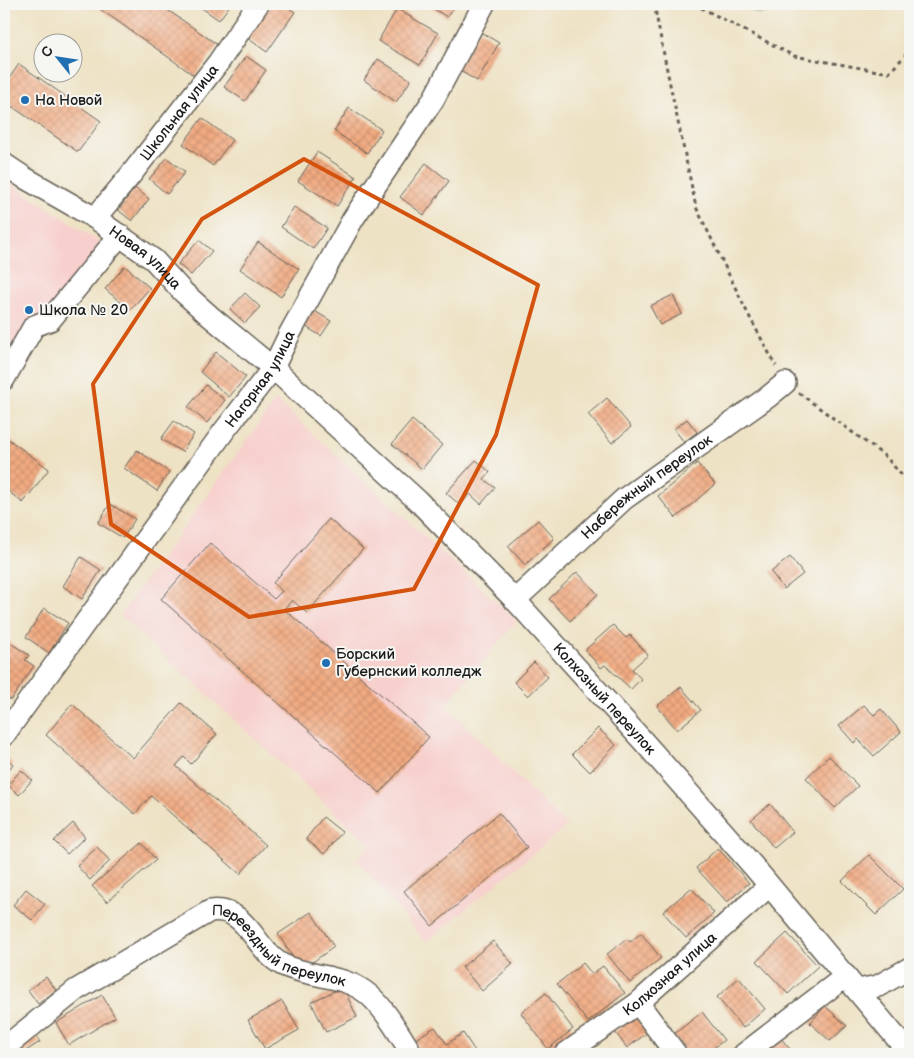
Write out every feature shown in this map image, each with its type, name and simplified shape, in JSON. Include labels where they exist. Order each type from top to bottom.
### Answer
[{"type":"street","name":"Школьная улица","points":[[95,218],[218,63],[258,4]]},
{"type":"street","name":"Нагорная улица","points":[[4,735],[224,431],[273,368],[290,333],[353,220],[433,100],[484,4]]},
{"type":"street","name":"Новая улица","points":[[4,164],[95,218],[154,260],[183,292],[273,368]]},
{"type":"street","points":[[4,379],[34,326],[50,320],[120,235]]},
{"type":"street","name":"Колхозный переулок","points":[[273,368],[418,501],[515,600],[754,867],[910,1054]]},
{"type":"street","name":"Набережный переулок","points":[[515,600],[624,499],[786,383]]},
{"type":"street","name":"Колхозная улица","points":[[565,1054],[638,1003],[769,886]]},
{"type":"street","name":"Переездный переулок","points":[[4,1048],[76,990],[210,912],[219,910],[231,913],[239,918],[270,956],[281,964],[293,969],[347,981],[370,995],[412,1054]]},
{"type":"street","points":[[744,1054],[852,983],[878,986],[910,968]]},
{"type":"street","points":[[638,1003],[676,1054]]},
{"type":"path","points":[[654,4],[696,207],[748,314],[786,383],[886,457],[910,485]]},
{"type":"path","points":[[694,4],[794,56],[889,73],[910,50]]},
{"type":"highlighted area","points":[[304,159],[538,285],[496,435],[414,589],[249,617],[111,524],[93,384],[202,219]]},
{"type":"shaded area","name":"Школа № 20","points":[[4,179],[103,244],[4,377]]},
{"type":"shaded area","name":"Борский Губернский колледж","points":[[276,400],[517,621],[445,705],[567,826],[426,942],[356,859],[370,845],[120,615]]},
{"type":"green space","points":[[739,4],[791,4],[793,8],[759,14]]},
{"type":"building","points":[[93,4],[159,4],[218,45],[195,76]]},
{"type":"building","points":[[196,4],[228,4],[230,5],[219,20]]},
{"type":"building","points":[[269,4],[283,4],[295,12],[267,52],[246,37]]},
{"type":"building","points":[[426,4],[456,4],[447,17]]},
{"type":"building","points":[[397,9],[438,33],[420,65],[378,41]]},
{"type":"building","points":[[479,31],[499,43],[477,81],[457,69]]},
{"type":"building","points":[[246,56],[266,70],[245,101],[224,87]]},
{"type":"building","points":[[378,59],[411,80],[396,102],[364,80]]},
{"type":"building","points":[[19,64],[32,73],[32,82],[45,82],[101,121],[78,152],[4,101],[4,86]]},
{"type":"building","points":[[349,108],[382,130],[367,153],[334,131]]},
{"type":"building","points":[[202,118],[232,140],[213,166],[183,144]]},
{"type":"building","points":[[317,152],[356,177],[337,206],[298,181]]},
{"type":"building","points":[[167,158],[185,172],[167,194],[149,179]]},
{"type":"building","points":[[426,163],[449,181],[424,215],[400,197]]},
{"type":"building","points":[[135,188],[149,199],[132,221],[118,210]]},
{"type":"building","points":[[294,207],[327,228],[313,249],[281,227]]},
{"type":"building","points":[[199,240],[212,251],[191,275],[178,264]]},
{"type":"building","points":[[258,242],[299,269],[281,297],[240,269]]},
{"type":"building","points":[[125,266],[150,288],[130,310],[105,289]]},
{"type":"building","points":[[245,293],[260,307],[245,323],[230,309]]},
{"type":"building","points":[[673,295],[682,314],[660,325],[650,306]]},
{"type":"building","points":[[313,310],[331,321],[321,336],[303,325]]},
{"type":"building","points":[[216,352],[246,377],[229,397],[200,372]]},
{"type":"building","points":[[206,385],[225,400],[207,423],[188,407]]},
{"type":"building","points":[[607,398],[631,427],[612,443],[588,414]]},
{"type":"building","points":[[687,419],[697,432],[684,442],[674,429]]},
{"type":"building","points":[[412,420],[442,445],[422,469],[392,444]]},
{"type":"building","points":[[174,421],[194,434],[182,452],[161,439]]},
{"type":"building","points":[[4,436],[49,469],[23,503],[4,488]]},
{"type":"building","points":[[137,450],[169,472],[157,491],[124,468]]},
{"type":"building","points":[[476,460],[490,472],[484,479],[495,488],[481,504],[470,494],[460,505],[446,493]]},
{"type":"building","points":[[697,463],[715,484],[676,518],[658,496]]},
{"type":"building","points":[[110,504],[135,519],[123,538],[98,523]]},
{"type":"building","points":[[329,519],[363,549],[307,613],[292,600],[284,609],[429,737],[380,793],[161,599],[210,543],[274,599],[282,591],[273,583]]},
{"type":"building","points":[[538,520],[554,538],[525,565],[508,546]]},
{"type":"building","points":[[81,557],[101,570],[82,599],[63,586]]},
{"type":"building","points":[[790,557],[803,574],[784,589],[771,572]]},
{"type":"building","points":[[577,572],[598,594],[570,621],[549,599]]},
{"type":"building","points":[[44,608],[68,623],[49,653],[26,637]]},
{"type":"building","points":[[613,625],[626,638],[630,635],[648,655],[632,669],[641,679],[631,689],[605,665],[601,668],[585,650]]},
{"type":"building","points":[[4,639],[29,655],[25,660],[34,666],[11,700],[4,696]]},
{"type":"building","points":[[534,662],[548,677],[528,696],[514,682]]},
{"type":"building","points":[[681,687],[701,710],[677,730],[657,706]]},
{"type":"building","points":[[181,703],[217,734],[191,764],[184,757],[176,766],[266,845],[240,874],[151,796],[135,814],[46,735],[72,704],[133,758]]},
{"type":"building","points":[[864,705],[874,715],[881,709],[901,732],[874,756],[858,739],[854,743],[839,726]]},
{"type":"building","points":[[598,728],[616,745],[590,772],[572,754]]},
{"type":"building","points":[[4,756],[13,764],[4,776]]},
{"type":"building","points":[[829,756],[858,786],[835,808],[806,778]]},
{"type":"building","points":[[21,770],[32,780],[19,795],[8,785]]},
{"type":"building","points":[[770,804],[793,832],[774,848],[751,820]]},
{"type":"building","points":[[499,813],[527,847],[432,926],[404,891]]},
{"type":"building","points":[[323,817],[342,832],[324,854],[306,839]]},
{"type":"building","points":[[73,823],[85,837],[67,854],[54,841]]},
{"type":"building","points":[[142,843],[156,860],[107,902],[92,886]]},
{"type":"building","points":[[97,847],[110,861],[90,880],[77,866]]},
{"type":"building","points":[[718,848],[749,883],[727,902],[696,868]]},
{"type":"building","points":[[869,855],[903,889],[876,915],[842,881]]},
{"type":"building","points":[[691,888],[714,913],[686,938],[663,912]]},
{"type":"building","points":[[26,889],[45,904],[32,920],[13,905]]},
{"type":"building","points":[[311,912],[334,947],[301,970],[278,934]]},
{"type":"building","points":[[641,933],[661,958],[630,983],[607,954],[627,939],[630,942]]},
{"type":"building","points":[[787,933],[818,966],[788,994],[757,961]]},
{"type":"building","points":[[493,941],[513,964],[482,991],[462,967]]},
{"type":"building","points":[[583,963],[592,974],[603,966],[625,993],[588,1022],[557,984]]},
{"type":"building","points":[[46,977],[56,990],[38,1004],[28,990]]},
{"type":"building","points":[[739,978],[765,1009],[743,1028],[717,997]]},
{"type":"building","points":[[343,987],[357,1017],[326,1032],[311,1002]]},
{"type":"building","points":[[546,993],[573,1029],[548,1049],[521,1013]]},
{"type":"building","points":[[102,995],[115,1017],[69,1045],[56,1023]]},
{"type":"building","points":[[282,1001],[299,1030],[265,1049],[248,1020]]},
{"type":"building","points":[[825,1006],[847,1026],[830,1041],[810,1023]]},
{"type":"building","points":[[702,1012],[724,1040],[706,1054],[688,1054],[673,1035]]},
{"type":"building","points":[[635,1016],[647,1033],[627,1048],[615,1032]]},
{"type":"building","points":[[435,1027],[447,1044],[463,1033],[477,1054],[423,1054],[414,1040]]},
{"type":"building","points":[[32,1030],[40,1042],[21,1054],[13,1043]]},
{"type":"building","points":[[780,1037],[794,1054],[761,1054]]},
{"type":"place","name":"На Новой","points":[[25,100]]},
{"type":"place","name":"Школа № 20","points":[[29,310]]},
{"type":"place","name":"Борский Губернский колледж","points":[[326,663]]}]
